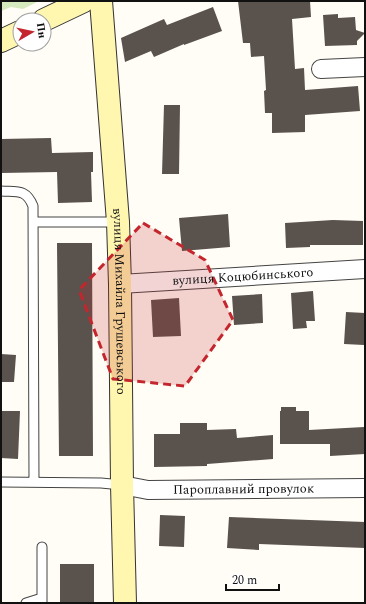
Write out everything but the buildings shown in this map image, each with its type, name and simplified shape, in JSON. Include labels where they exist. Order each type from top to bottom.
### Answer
[{"type":"street","points":[[52,16],[84,1]]},
{"type":"street","name":"вулиця Михайла Грушевського","points":[[101,1],[118,222],[124,603]]},
{"type":"street","points":[[1,41],[12,36]]},
{"type":"street","points":[[321,69],[365,67]]},
{"type":"street","name":"вулиця Коцюбинського","points":[[120,284],[365,268]]},
{"type":"street","name":"Пароплавний провулок","points":[[122,485],[148,490],[365,488]]},
{"type":"lane","points":[[1,191],[23,192],[30,198],[33,206],[34,482]]},
{"type":"lane","points":[[33,222],[118,222]]},
{"type":"lane","points":[[1,482],[101,483],[122,485]]},
{"type":"lane","points":[[26,603],[42,601],[42,547]]},
{"type":"highlighted area","points":[[143,223],[205,260],[233,320],[185,386],[113,379],[79,290]]},
{"type":"green space","points":[[1,1],[39,1],[23,9],[11,7],[1,11]]}]
